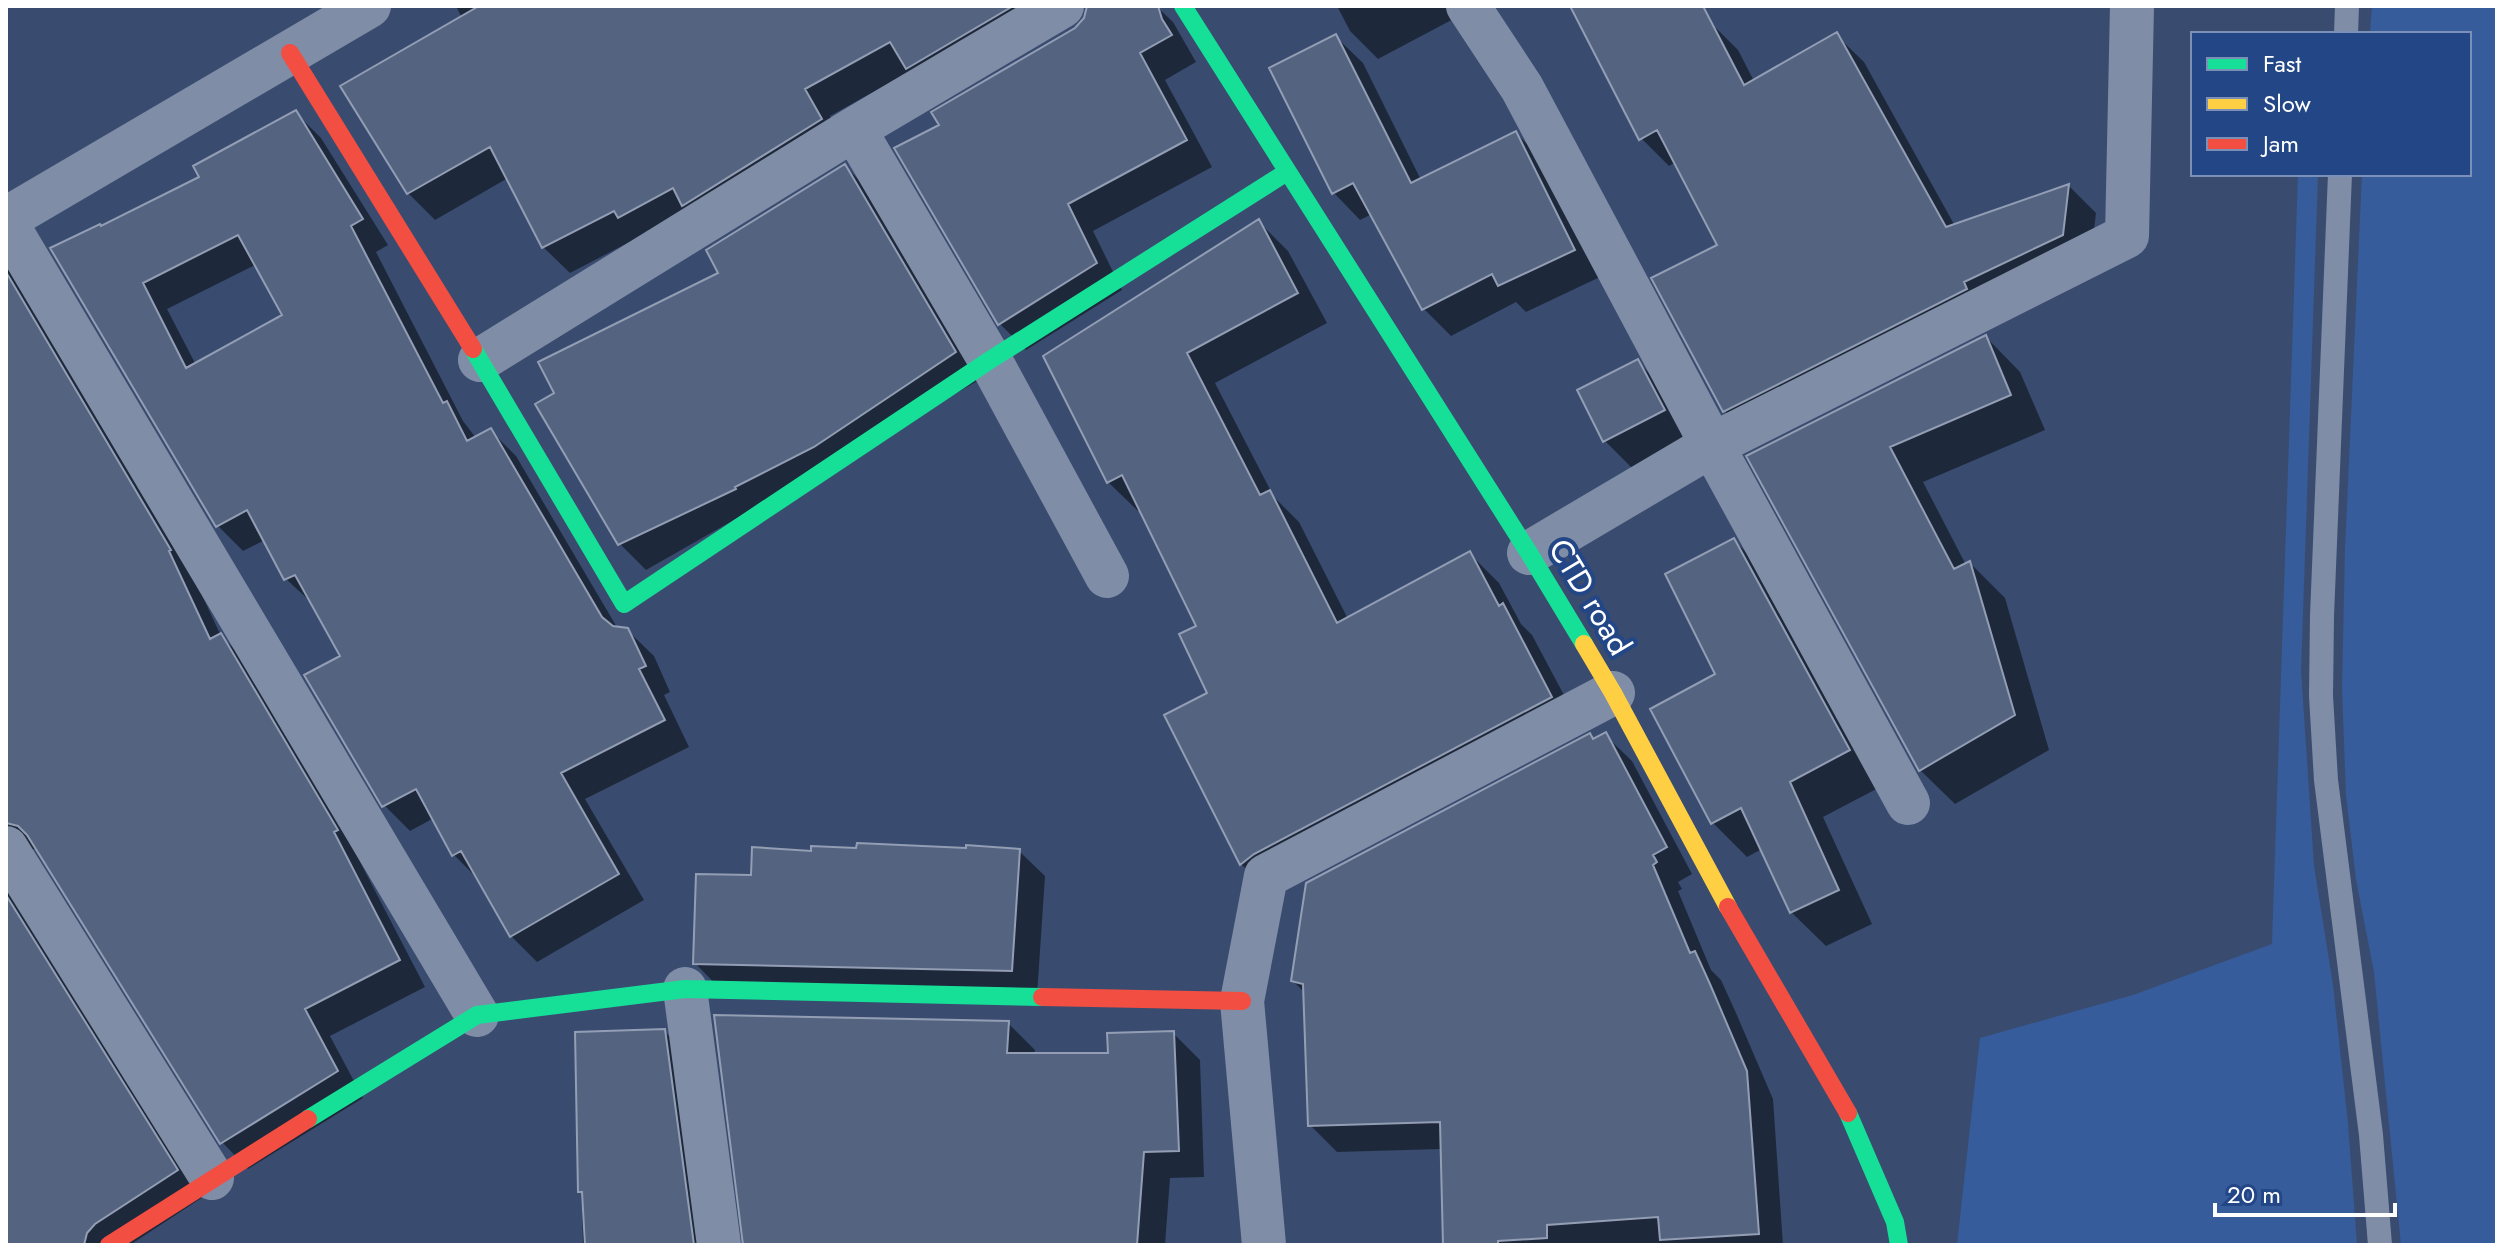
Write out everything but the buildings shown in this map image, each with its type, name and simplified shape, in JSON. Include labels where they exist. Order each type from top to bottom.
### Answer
[{"type":"street","points":[[369,6],[6,221],[477,1015]]},
{"type":"street","points":[[480,360],[854,129],[1062,6]]},
{"type":"street","name":"CTD road","points":[[1183,6],[1529,553],[1613,693],[1720,893],[1844,1104],[1895,1222],[1899,1245]]},
{"type":"street","points":[[1468,6],[1522,88],[1712,445],[1908,803]]},
{"type":"street","points":[[1529,553],[1712,445],[2127,236],[2132,6]]},
{"type":"street","points":[[290,53],[480,360],[624,604],[990,360],[1287,172]]},
{"type":"street","points":[[854,129],[990,360],[1107,576]]},
{"type":"street","points":[[1264,1245],[1242,1001],[1266,876],[1613,693]]},
{"type":"street","points":[[6,848],[212,1178]]},
{"type":"street","points":[[685,989],[719,1245]]},
{"type":"street","points":[[109,1245],[477,1015],[685,989],[1242,1001]]},
{"type":"lane","points":[[2346,32],[2347,6]]},
{"type":"lane","points":[[2340,176],[2321,696],[2326,780],[2371,1135],[2380,1245]]},
{"type":"shaded area","points":[[2372,6],[2497,6],[2497,1245],[2401,1245],[2374,972],[2356,879],[2346,795],[2342,688],[2345,550],[2362,176],[2471,176],[2471,32],[2370,32]]},
{"type":"shaded area","points":[[2298,176],[2318,176],[2301,671],[2314,866],[2333,985],[2357,1245],[1957,1245],[1980,1038],[2133,995],[2272,944]]},
{"type":"traffic: fast","points":[[1183,6],[1584,644]]},
{"type":"traffic: fast","points":[[473,349],[624,604],[990,360],[1287,172]]},
{"type":"traffic: fast","points":[[308,1119],[477,1015],[685,989],[1042,997]]},
{"type":"traffic: fast","points":[[1848,1113],[1895,1222],[1899,1245]]},
{"type":"traffic: slow","points":[[1584,644],[1728,907]]},
{"type":"traffic: jam","points":[[290,53],[473,349]]},
{"type":"traffic: jam","points":[[1728,907],[1848,1113]]},
{"type":"traffic: jam","points":[[1042,997],[1242,1001]]},
{"type":"traffic: jam","points":[[109,1245],[308,1119]]}]
